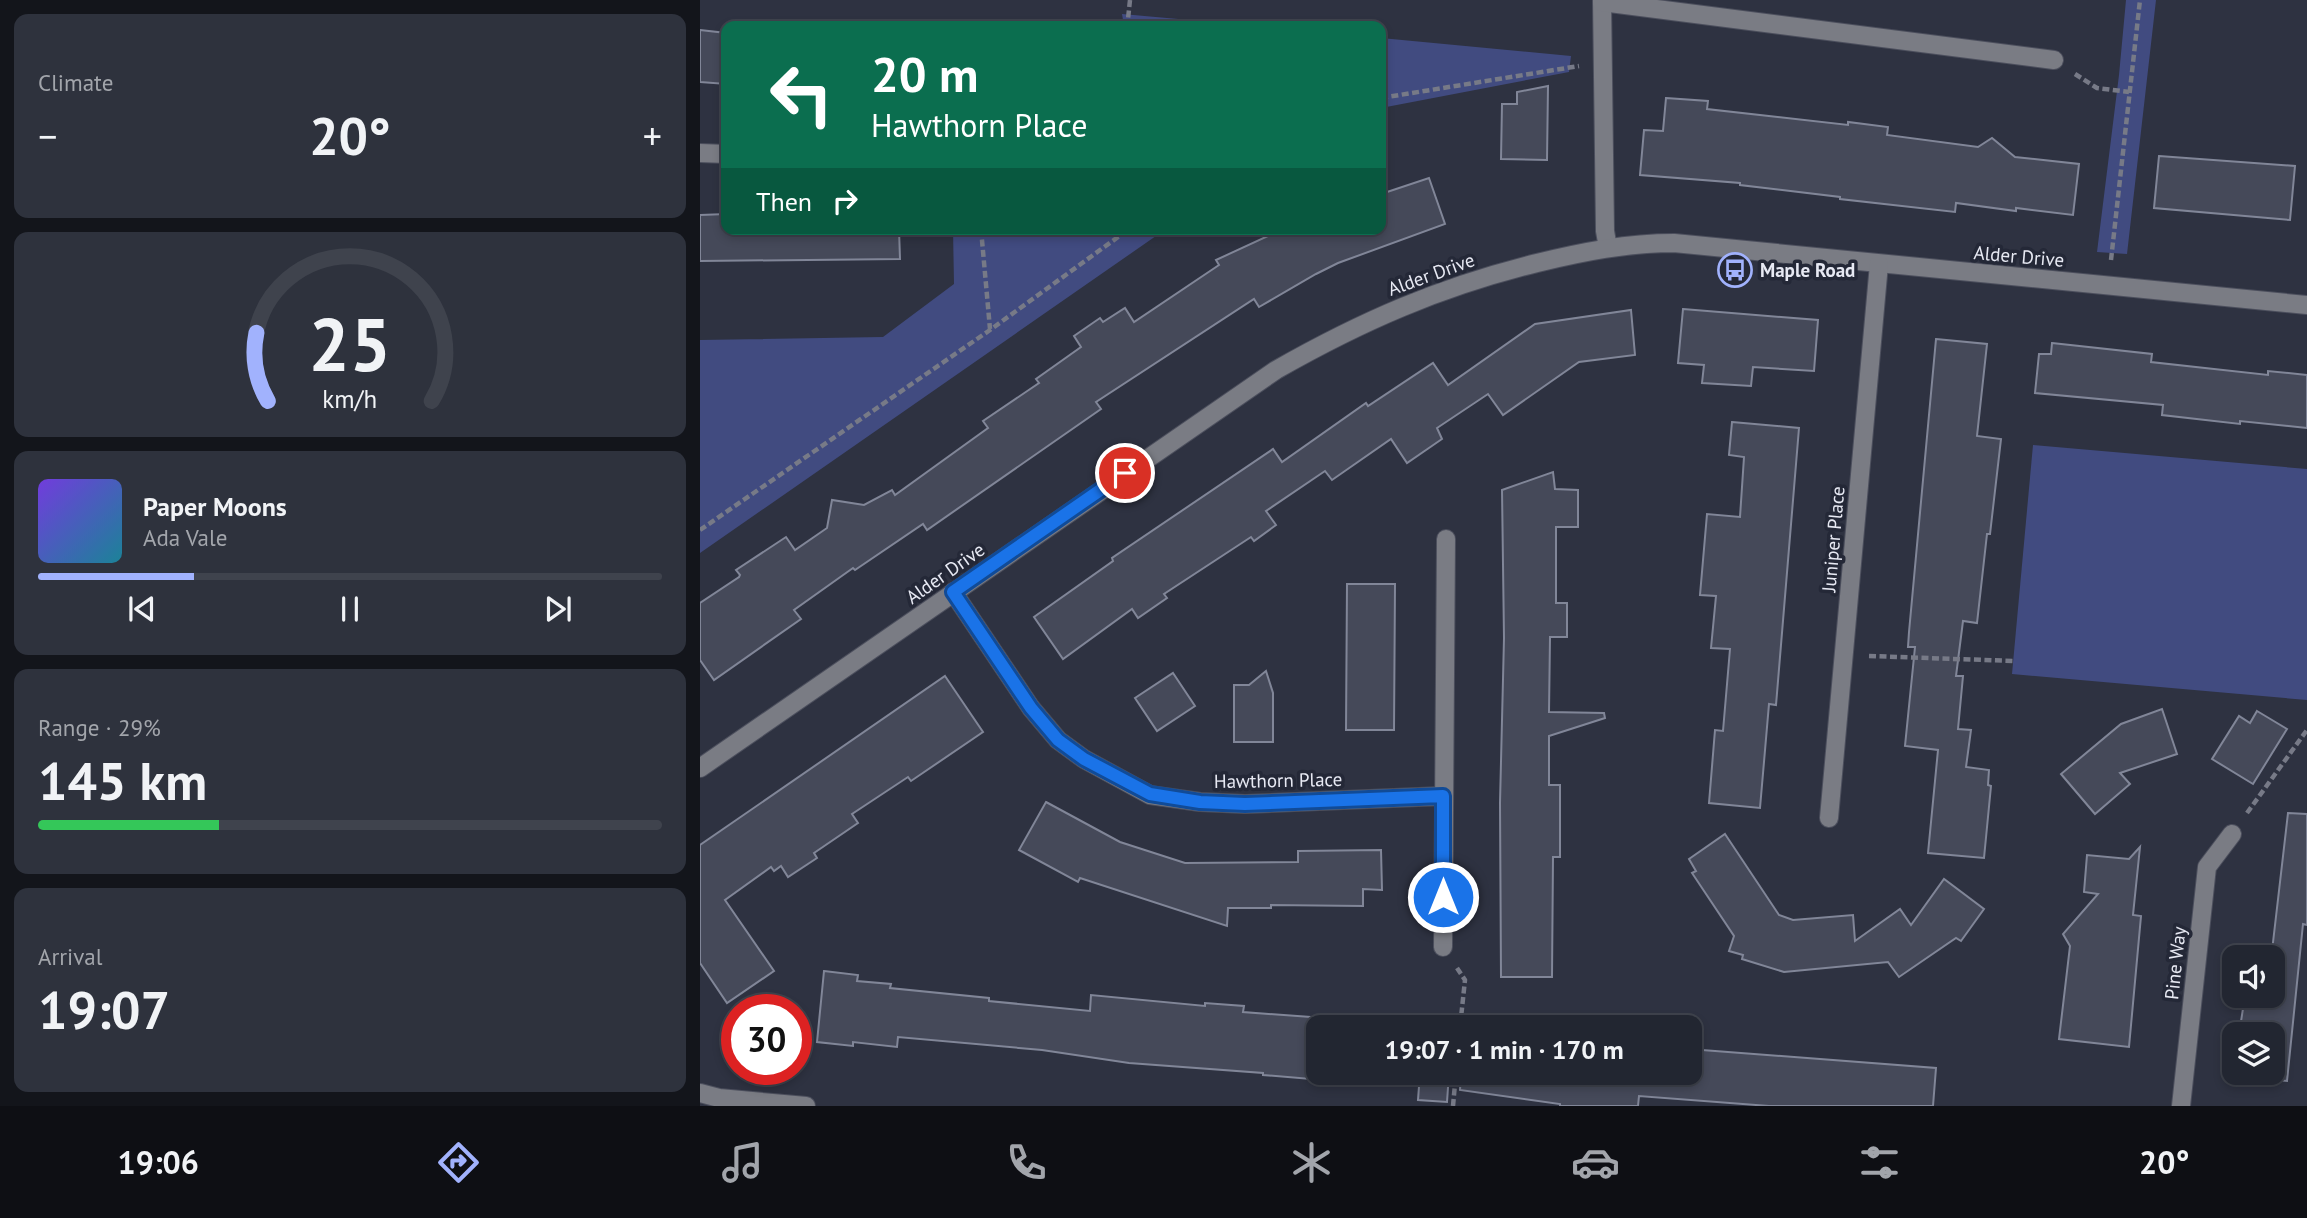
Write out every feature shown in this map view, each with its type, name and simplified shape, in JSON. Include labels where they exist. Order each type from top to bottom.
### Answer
[{"type":"street","points":[[1608,248],[1605,231],[1602,1],[2054,60]]},
{"type":"street","points":[[700,153],[721,154]]},
{"type":"street","name":"Alder Drive","points":[[700,768],[1257,382],[1319,345],[1402,306],[1478,279],[1608,248],[1674,243],[2307,305]]},
{"type":"street","name":"Juniper Place","points":[[1829,818],[1879,264]]},
{"type":"street","points":[[1443,947],[1446,539]]},
{"type":"street","name":"Hawthorn Place","points":[[953,592],[1031,708],[1058,740],[1084,759],[1150,794],[1200,802],[1245,804],[1443,796]]},
{"type":"street","name":"Pine Way","points":[[2181,1106],[2207,867],[2232,834]]},
{"type":"street","points":[[700,1093],[719,1102],[806,1106]]},
{"type":"path","points":[[1129,21],[1130,0]]},
{"type":"path","points":[[2108,285],[2140,0]]},
{"type":"path","points":[[2054,60],[2097,88],[2129,92]]},
{"type":"path","points":[[1386,97],[1604,62]]},
{"type":"path","points":[[982,235],[990,330]]},
{"type":"path","points":[[700,530],[990,330],[1121,235]]},
{"type":"path","points":[[1844,656],[2014,662]]},
{"type":"path","points":[[2232,834],[2307,730]]},
{"type":"path","points":[[1443,947],[1465,980],[1461,1015]]},
{"type":"path","points":[[1453,1106],[1455,1085]]},
{"type":"shaded area","points":[[2126,0],[2156,0],[2127,254],[2097,252]]},
{"type":"shaded area","points":[[1122,14],[1201,21],[1123,21]]},
{"type":"shaded area","points":[[1386,38],[1571,56],[1569,72],[1386,107]]},
{"type":"shaded area","points":[[953,235],[1157,235],[700,553],[700,340],[883,337],[954,284]]},
{"type":"shaded area","points":[[2033,445],[2307,469],[2307,700],[2012,674]]},
{"type":"building","points":[[700,30],[721,32],[721,84],[700,82]]},
{"type":"building","points":[[1548,86],[1547,160],[1501,159],[1502,104],[1517,104],[1517,92]]},
{"type":"building","points":[[1666,98],[1708,101],[1707,109],[1888,127],[1887,135],[1978,147],[1992,138],[2015,157],[2079,164],[2073,215],[1956,203],[1955,212],[1840,199],[1740,183],[1640,175],[1644,130],[1663,131]]},
{"type":"building","points":[[2159,156],[2295,166],[2290,220],[2154,208]]},
{"type":"building","points":[[1429,178],[1445,224],[1338,263],[1259,307],[1254,299],[1096,402],[1101,409],[927,530],[923,524],[855,570],[853,568],[794,610],[801,619],[714,680],[700,660],[700,603],[739,577],[736,570],[786,537],[795,550],[827,528],[832,500],[864,505],[892,490],[895,495],[988,428],[983,421],[1039,383],[1036,379],[1081,347],[1074,336],[1100,318],[1103,322],[1125,308],[1134,322],[1219,265],[1216,260],[1270,235],[1386,235],[1386,192]]},
{"type":"building","points":[[721,214],[721,235],[899,235],[900,259],[700,261],[700,215]]},
{"type":"building","points":[[1683,309],[1818,320],[1814,371],[1753,367],[1751,386],[1702,383],[1704,365],[1678,363]]},
{"type":"building","points":[[1631,310],[1635,355],[1579,362],[1503,415],[1488,394],[1437,428],[1442,439],[1407,463],[1391,439],[1332,480],[1325,471],[1266,511],[1276,525],[1254,541],[1251,537],[1164,594],[1167,598],[1138,618],[1132,609],[1063,659],[1034,617],[1113,561],[1112,558],[1273,449],[1282,462],[1366,403],[1368,406],[1433,363],[1448,385],[1535,324]]},
{"type":"building","points":[[1936,339],[1987,344],[1977,436],[2001,439],[1977,623],[1963,621],[1956,676],[1963,676],[1958,729],[1971,730],[1966,767],[1989,770],[1988,785],[1991,786],[1984,858],[1928,853],[1938,750],[1905,746],[1915,647],[1908,647],[1909,632]]},
{"type":"building","points":[[2052,343],[2152,354],[2151,362],[2268,375],[2268,371],[2307,375],[2307,428],[2162,415],[2163,405],[2035,393],[2039,354],[2051,354]]},
{"type":"building","points":[[1732,422],[1799,428],[1776,705],[1769,704],[1760,808],[1709,803],[1715,730],[1723,731],[1730,649],[1711,648],[1716,596],[1700,595],[1707,514],[1740,517],[1744,457],[1729,455]]},
{"type":"building","points":[[1553,472],[1555,489],[1578,490],[1578,527],[1556,527],[1556,603],[1567,603],[1567,637],[1550,637],[1549,712],[1604,713],[1605,718],[1549,736],[1549,785],[1560,785],[1560,857],[1553,857],[1552,977],[1501,977],[1500,803],[1504,638],[1502,490]]},
{"type":"building","points":[[1347,584],[1395,584],[1394,730],[1346,730]]},
{"type":"building","points":[[1266,671],[1273,693],[1273,742],[1234,742],[1234,685],[1249,685]]},
{"type":"building","points":[[1173,673],[1195,706],[1157,731],[1135,698]]},
{"type":"building","points":[[945,676],[983,732],[911,781],[908,777],[852,814],[858,823],[814,853],[817,858],[788,877],[781,866],[774,871],[771,867],[725,900],[774,971],[740,994],[721,994],[700,963],[700,845]]},
{"type":"building","points":[[2162,709],[2177,754],[2120,773],[2130,784],[2095,814],[2061,774],[2121,724]]},
{"type":"building","points":[[2257,711],[2287,729],[2253,784],[2212,759],[2239,716],[2250,723]]},
{"type":"building","points":[[1046,802],[1120,842],[1185,863],[1298,862],[1298,851],[1381,850],[1382,890],[1363,889],[1363,906],[1271,905],[1271,908],[1228,908],[1227,926],[1080,878],[1078,882],[1019,850]]},
{"type":"building","points":[[2288,813],[2307,814],[2307,925],[2303,924],[2287,1081],[2285,1022],[2241,1022],[2243,1008],[2285,1008],[2285,945],[2273,945]]},
{"type":"building","points":[[1725,834],[1779,915],[1793,920],[1853,915],[1855,941],[1900,909],[1911,925],[1944,879],[1984,909],[1961,941],[1956,938],[1899,977],[1888,962],[1784,972],[1742,959],[1743,955],[1729,951],[1734,936],[1692,873],[1696,871],[1689,859]]},
{"type":"building","points":[[2140,847],[2133,915],[2141,916],[2129,1047],[2059,1039],[2070,946],[2063,934],[2098,894],[2084,892],[2087,855],[2129,859]]},
{"type":"building","points":[[824,971],[858,975],[857,981],[891,984],[890,988],[1090,1011],[1091,995],[1205,1006],[1205,1003],[1244,1006],[1243,1012],[1306,1017],[1306,1079],[1129,1063],[1042,1050],[898,1037],[897,1047],[853,1042],[853,1046],[817,1042]]},
{"type":"building","points":[[1702,1050],[1936,1068],[1933,1106],[1769,1106],[1639,1096],[1638,1106],[1560,1106],[1460,1090],[1460,1085],[1702,1085]]},
{"type":"building","points":[[1419,1085],[1448,1085],[1447,1102],[1418,1100]]},
{"type":"place","name":"Maple Road","points":[[1735,270]]},
{"type":"route","points":[[1125,473],[953,592],[1031,708],[1058,740],[1084,759],[1150,794],[1200,802],[1245,804],[1443,796],[1443,897]]}]
